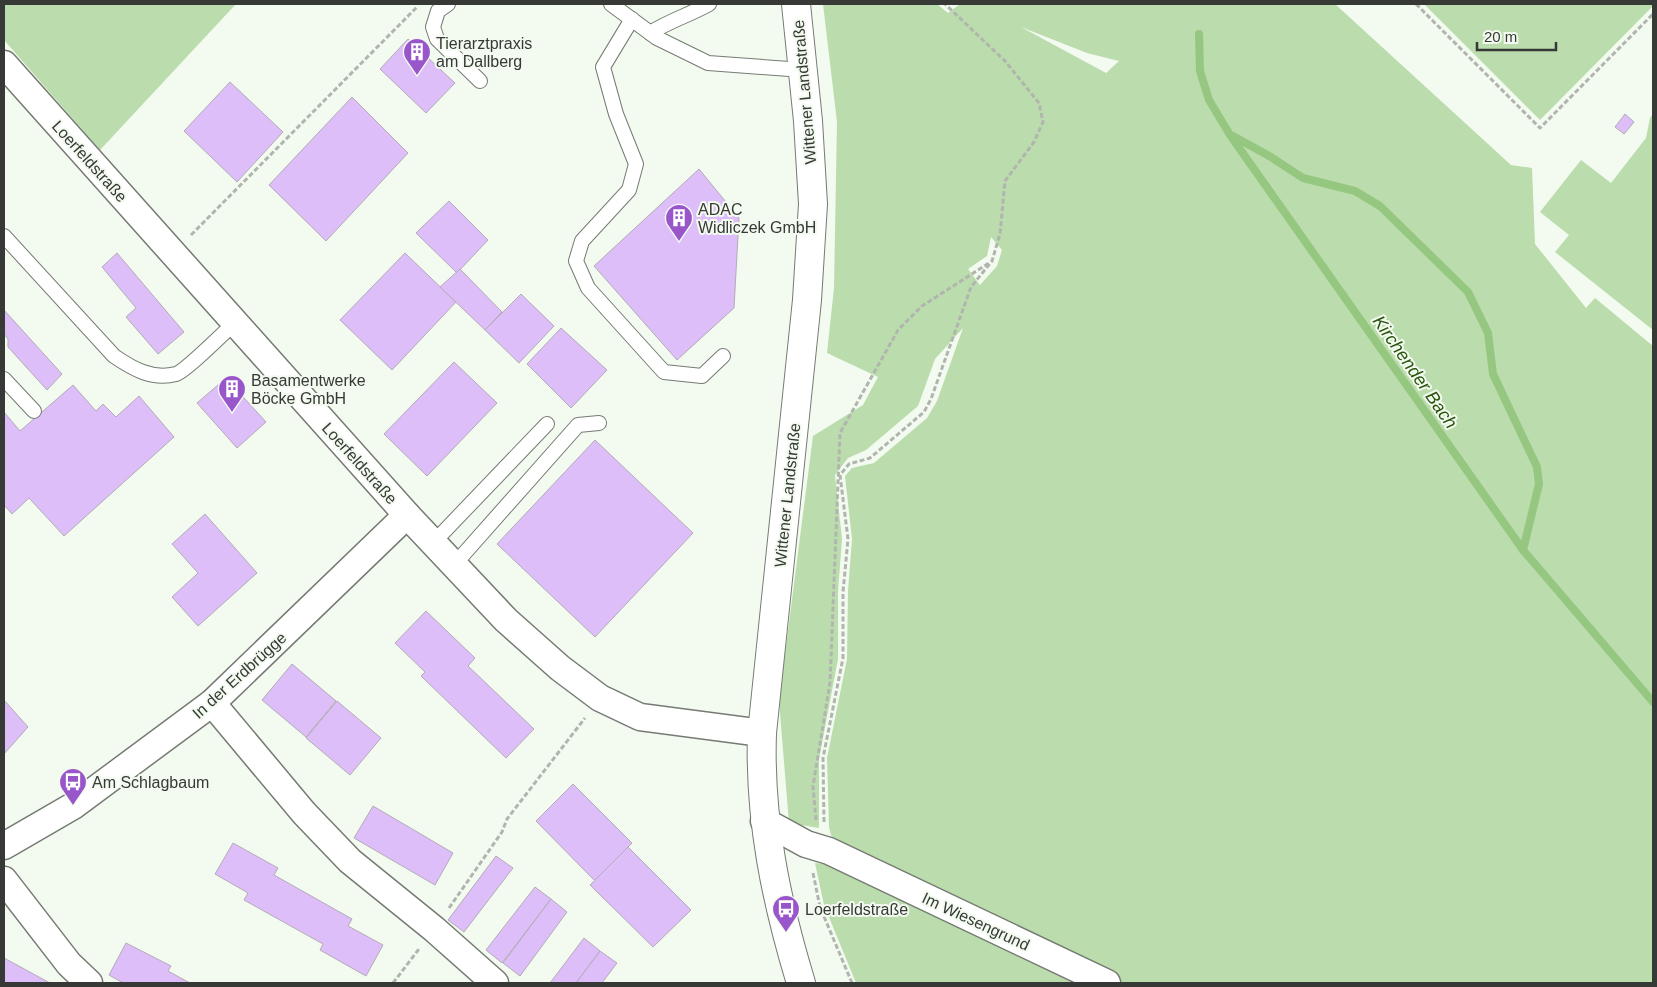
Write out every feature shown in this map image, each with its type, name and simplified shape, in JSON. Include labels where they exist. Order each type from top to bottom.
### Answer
[{"type":"main road","name":"Wittener Landstraße","points":[[796,4],[803,70],[812,204],[808,300],[762,733],[761,768],[764,821],[771,868],[786,934],[801,983]]},
{"type":"street","name":"Loerfeldstraße","points":[[4,64],[407,515],[506,620],[560,668],[600,698],[640,717],[762,733]]},
{"type":"street","name":"In der Erdbrügge","points":[[4,846],[73,806],[212,703],[407,515]]},
{"type":"street","points":[[212,703],[304,814],[350,861],[434,929],[495,983]]},
{"type":"street","name":"Im Wiesengrund","points":[[764,821],[1107,983]]},
{"type":"street","points":[[4,880],[69,964],[89,983]]},
{"type":"lane","points":[[448,4],[438,11],[434,27],[437,39],[480,81]]},
{"type":"lane","points":[[611,4],[650,33],[708,63],[803,70]]},
{"type":"lane","points":[[650,33],[672,19],[693,12],[708,4]]},
{"type":"lane","points":[[632,20],[603,67],[616,114],[636,164],[629,190],[582,241],[576,261],[588,288],[664,372],[702,376],[723,356]]},
{"type":"lane","points":[[6,245],[114,356],[142,373],[151,376],[177,374],[235,322]]},
{"type":"lane","points":[[4,379],[34,411]]},
{"type":"lane","points":[[454,565],[578,425],[599,423]]},
{"type":"lane","points":[[433,543],[547,424]]},
{"type":"path","points":[[173,254],[420,4]]},
{"type":"path","points":[[818,848],[824,828],[823,758],[843,658],[843,592],[848,539],[840,475],[849,464],[870,458],[924,412],[931,399],[971,287],[992,261],[1000,234],[1005,182],[1034,142],[1043,122],[1039,102],[1005,61],[945,4]]},
{"type":"path","points":[[952,10],[953,4]]},
{"type":"path","points":[[1416,4],[1540,128],[1653,14]]},
{"type":"path","points":[[852,983],[820,907],[813,786],[818,741],[830,683],[840,433],[898,330],[922,306],[992,261]]},
{"type":"path","points":[[393,983],[434,929],[502,832],[507,819],[600,698]]},
{"type":"green space","points":[[4,4],[236,4],[100,150],[4,40]]},
{"type":"green space","points":[[823,4],[937,4],[948,13],[960,4],[1335,4],[1511,165],[1532,168],[1535,244],[1586,308],[1595,298],[1653,346],[1653,983],[1121,983],[834,847],[829,827],[827,758],[847,659],[848,591],[852,539],[845,476],[852,468],[874,463],[927,418],[937,401],[963,328],[935,359],[918,406],[866,450],[848,458],[835,475],[842,539],[838,592],[838,659],[819,759],[819,828],[789,823],[779,701],[813,436],[863,405],[878,377],[827,353],[834,288],[837,122]],"holes":[[[1021,27],[1087,53],[1119,61],[1106,73]],[[991,237],[1002,250],[997,266],[980,285],[968,269],[987,256]]]},
{"type":"green space","points":[[1424,4],[1653,4],[1653,6],[1540,120]]},
{"type":"green space","points":[[1653,114],[1653,330],[1555,252],[1569,235],[1540,212],[1581,160],[1611,183],[1646,138],[1650,118]]},
{"type":"green space","points":[[815,863],[840,866],[1090,983],[856,983],[824,905]]},
{"type":"building","name":"Tierarztpraxis am Dallberg","points":[[408,39],[455,83],[426,113],[380,69]]},
{"type":"building","points":[[230,82],[283,132],[237,182],[184,131]]},
{"type":"building","points":[[352,97],[408,153],[326,241],[269,185]]},
{"type":"building","points":[[1625,114],[1634,122],[1624,134],[1615,127]]},
{"type":"building","name":"ADAC Widliczek GmbH","points":[[699,169],[739,218],[734,308],[677,360],[594,266]]},
{"type":"building","points":[[449,201],[488,240],[457,273],[416,233]]},
{"type":"building","points":[[117,253],[184,332],[158,354],[126,317],[136,308],[102,267]]},
{"type":"building","points":[[405,253],[456,302],[392,370],[340,320]]},
{"type":"building","points":[[460,269],[502,312],[485,330],[440,287]]},
{"type":"building","points":[[521,294],[554,326],[519,363],[485,330]]},
{"type":"building","points":[[4,310],[62,374],[47,390],[8,347],[8,339],[4,334]]},
{"type":"building","points":[[561,328],[607,370],[571,408],[527,364]]},
{"type":"building","points":[[454,362],[497,403],[427,476],[384,434]]},
{"type":"building","name":"Basamentwerke Böcke GmbH","points":[[226,378],[266,422],[237,448],[197,403]]},
{"type":"building","points":[[73,385],[96,411],[103,404],[116,417],[139,396],[174,437],[64,536],[29,498],[12,514],[4,505],[4,412],[20,431]]},
{"type":"building","points":[[595,440],[693,533],[595,637],[497,544]]},
{"type":"building","points":[[205,514],[257,573],[198,626],[172,597],[198,573],[172,544]]},
{"type":"building","points":[[426,611],[475,658],[468,666],[534,729],[506,758],[421,676],[425,672],[395,643]]},
{"type":"building","points":[[292,664],[336,701],[306,737],[262,700]]},
{"type":"building","points":[[4,700],[28,727],[4,754]]},
{"type":"building","points":[[337,701],[381,738],[350,775],[306,738]]},
{"type":"building","points":[[573,784],[632,843],[595,881],[536,821]]},
{"type":"building","points":[[373,806],[453,853],[435,885],[354,838]]},
{"type":"building","points":[[233,843],[278,868],[274,875],[352,919],[348,926],[383,945],[366,976],[320,950],[323,944],[244,900],[248,893],[215,874]]},
{"type":"building","points":[[628,847],[691,910],[653,947],[590,885]]},
{"type":"building","points":[[496,856],[513,868],[464,932],[448,920]]},
{"type":"building","points":[[535,887],[551,899],[502,963],[486,950]]},
{"type":"building","points":[[551,899],[567,912],[520,976],[503,963]]},
{"type":"building","points":[[584,938],[600,951],[576,983],[550,983]]},
{"type":"building","points":[[126,943],[171,966],[168,971],[190,983],[123,983],[109,975]]},
{"type":"building","points":[[600,951],[617,963],[602,983],[576,983]]},
{"type":"building","points":[[4,958],[50,983],[4,983]]},
{"type":"waterway","name":"Kirchender Bach","points":[[1199,34],[1200,71],[1209,100],[1230,135],[1523,550],[1653,702]]},
{"type":"waterway","points":[[1233,136],[1271,157],[1303,178],[1355,191],[1380,206],[1468,292],[1488,333],[1493,374],[1537,467],[1539,484],[1523,550]]},
{"type":"place","name":"Tierarztpraxis am Dallberg","points":[[417,76]]},
{"type":"place","name":"ADAC Widliczek GmbH","points":[[679,242]]},
{"type":"place","name":"Basamentwerke Böcke GmbH","points":[[232,413]]},
{"type":"place","name":"Am Schlagbaum","points":[[73,806]]},
{"type":"place","name":"Loerfeldstraße","points":[[786,933]]}]
